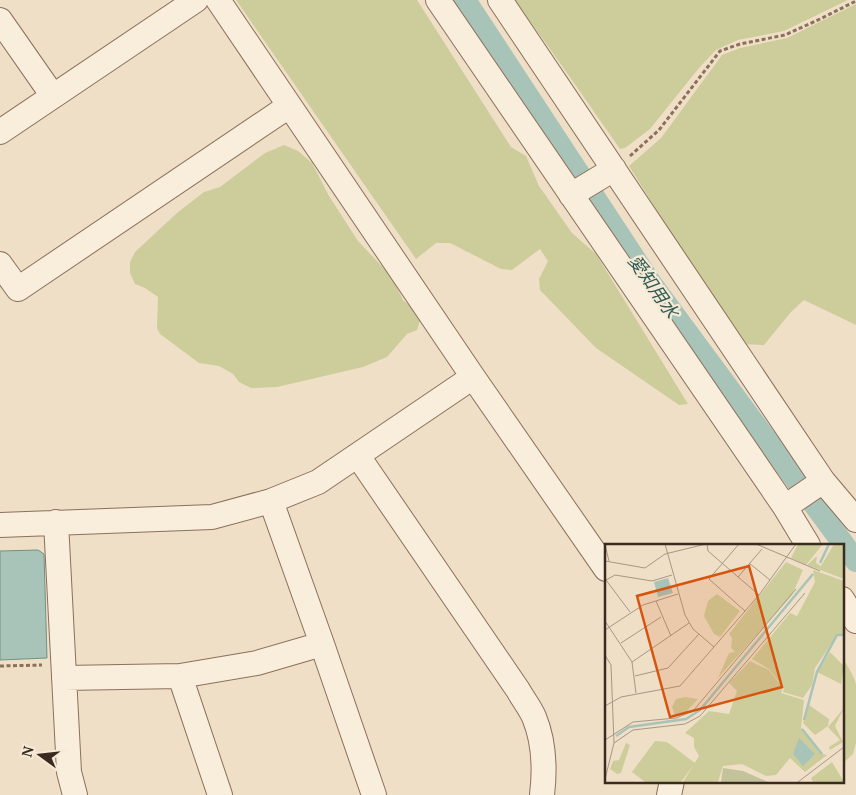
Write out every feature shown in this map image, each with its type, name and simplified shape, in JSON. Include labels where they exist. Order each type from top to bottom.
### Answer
[{"type":"street","points":[[0,132],[196,0]]},
{"type":"street","points":[[218,0],[288,106],[605,569]]},
{"type":"street","points":[[438,0],[576,192],[787,505],[807,544]]},
{"type":"street","points":[[500,0],[611,171],[821,482],[856,520]]},
{"type":"street","points":[[0,20],[53,96]]},
{"type":"street","points":[[0,264],[18,289],[288,106]]},
{"type":"street","points":[[576,192],[611,171]]},
{"type":"street","points":[[0,525],[212,517],[271,501],[318,482],[473,377]]},
{"type":"street","points":[[358,456],[518,690],[534,717],[544,760],[542,795]]},
{"type":"street","points":[[787,505],[821,482]]},
{"type":"street","points":[[271,501],[374,795]]},
{"type":"street","points":[[56,522],[69,772],[75,795]]},
{"type":"street","points":[[844,602],[856,622]]},
{"type":"street","points":[[64,671],[180,676],[257,663],[322,644]]},
{"type":"street","points":[[180,676],[220,795]]},
{"type":"street","points":[[669,795],[672,782]]},
{"type":"path","points":[[611,171],[659,130],[720,51],[740,44],[785,34],[856,1]]},
{"type":"path","points":[[0,666],[64,671]]},
{"type":"green space","points":[[236,0],[417,0],[511,147],[526,156],[539,186],[572,233],[596,254],[688,404],[679,405],[596,348],[540,290],[539,279],[548,261],[540,249],[512,270],[501,269],[450,243],[436,243],[416,259]]},
{"type":"green space","points":[[515,0],[848,0],[784,31],[738,40],[716,50],[699,68],[650,129],[625,148],[620,149]]},
{"type":"green space","points":[[856,4],[856,325],[804,300],[791,312],[764,345],[740,344],[629,166],[661,138],[722,55],[740,48],[787,38]]},
{"type":"green space","points":[[284,145],[298,151],[312,163],[329,196],[358,241],[392,277],[403,300],[417,312],[420,320],[417,330],[407,334],[387,357],[363,367],[277,387],[251,388],[239,382],[233,374],[219,366],[199,363],[160,334],[157,328],[158,297],[135,284],[130,273],[130,262],[135,252],[177,213],[204,192],[220,187],[265,153]]},
{"type":"green space","points":[[844,660],[856,685],[856,743],[853,754],[844,762]]},
{"type":"shaded area","points":[[38,550],[44,554],[47,658],[0,660],[0,551]]},
{"type":"waterway","name":"愛知用水","points":[[465,0],[650,282],[843,544]]},
{"type":"waterway","name":"愛知用水","points":[[844,545],[856,561]]}]
